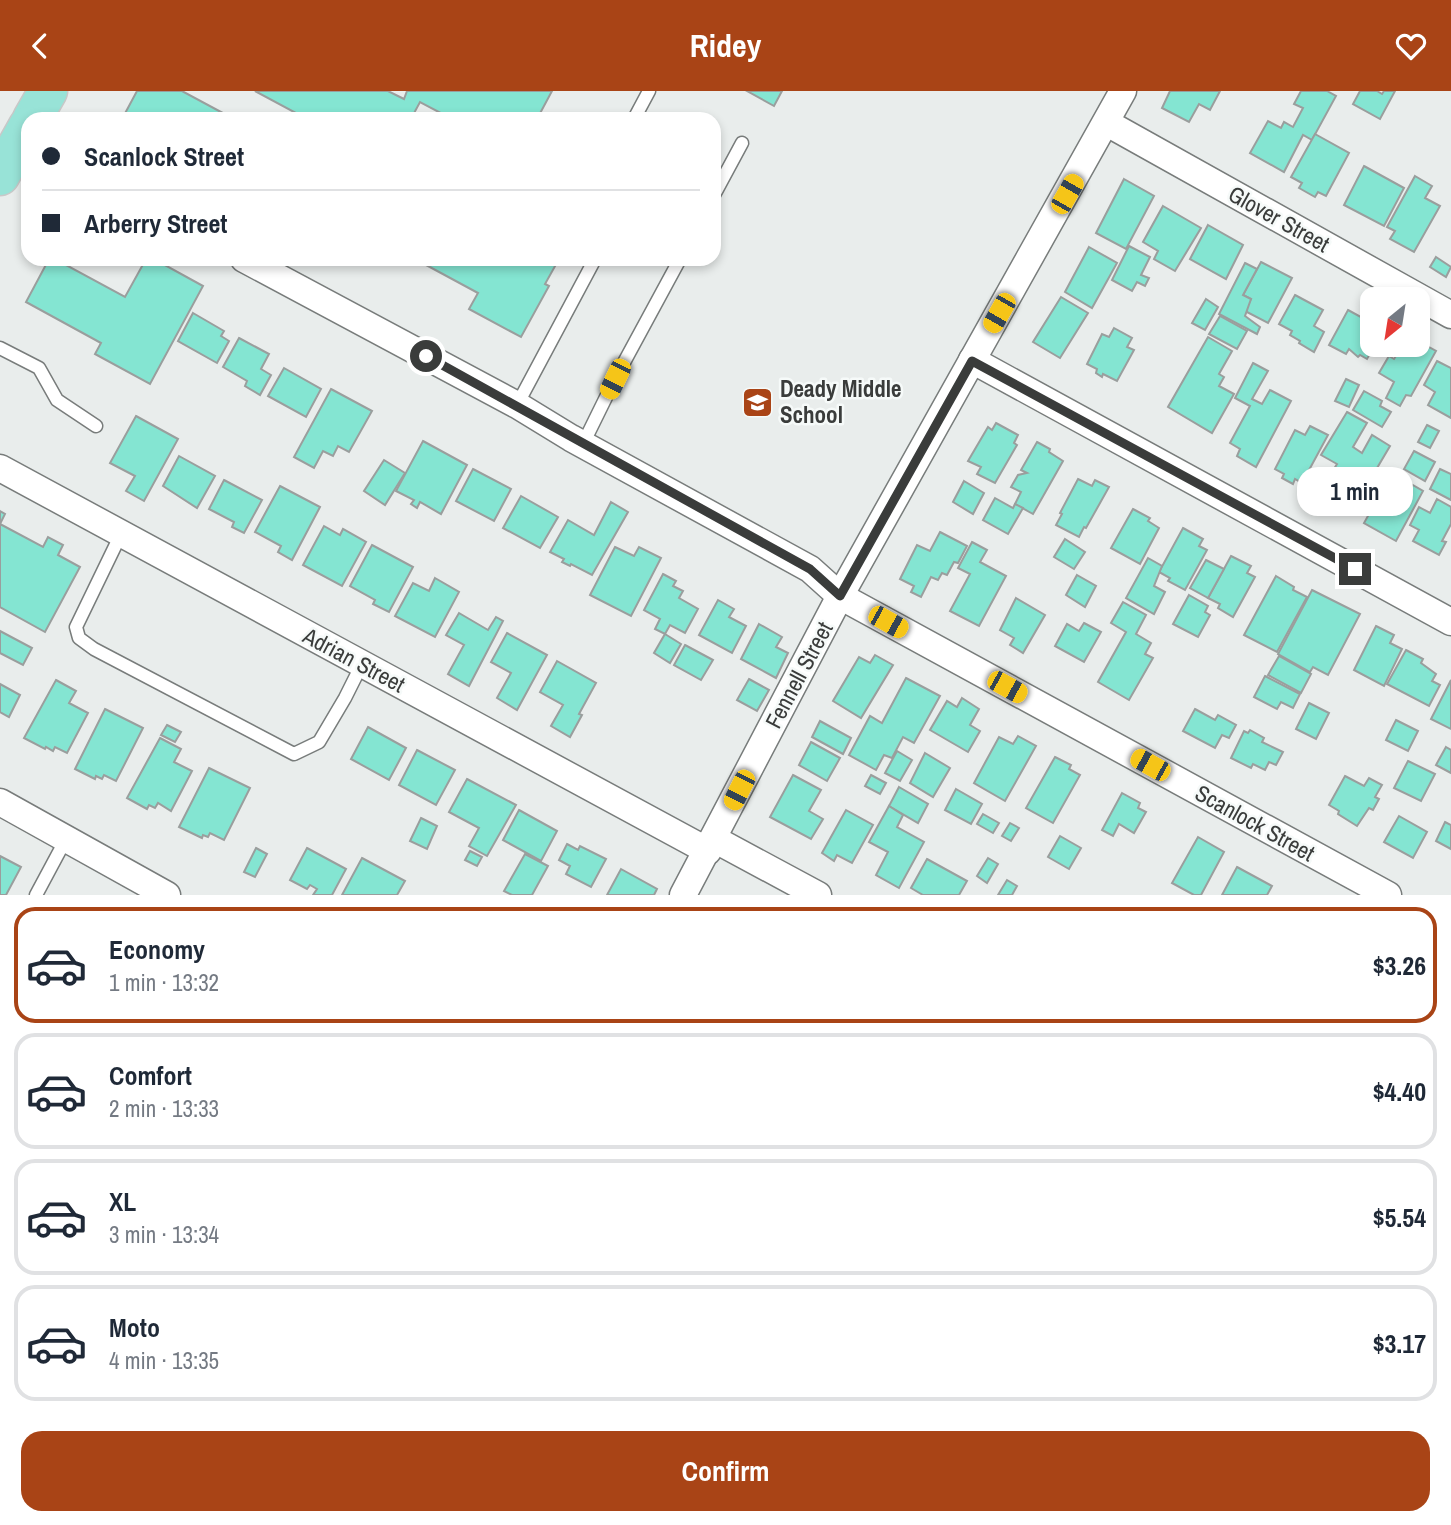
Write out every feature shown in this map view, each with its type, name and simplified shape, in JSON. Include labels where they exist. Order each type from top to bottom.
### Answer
[{"type":"main road","points":[[37,112],[48,91]]},
{"type":"main road","points":[[0,176],[21,142]]},
{"type":"street","name":"Fennell Street","points":[[683,895],[840,596],[1123,91]]},
{"type":"street","name":"Glover Street","points":[[1107,123],[1451,315]]},
{"type":"street","name":"Scanlock Street","points":[[257,266],[517,405],[810,569],[840,596],[1388,895]]},
{"type":"street","points":[[972,361],[1451,622]]},
{"type":"street","name":"Adrian Street","points":[[0,468],[362,664],[711,845],[818,895]]},
{"type":"street","points":[[0,802],[66,839],[125,885],[167,895]]},
{"type":"lane","points":[[638,112],[649,91]]},
{"type":"lane","points":[[721,182],[742,143]]},
{"type":"lane","points":[[517,405],[591,266]]},
{"type":"lane","points":[[583,444],[676,266]]},
{"type":"lane","points":[[0,348],[39,368],[57,400],[96,426]]},
{"type":"lane","points":[[121,534],[76,627],[79,638],[94,649],[294,754],[319,742],[362,664]]},
{"type":"lane","points":[[36,895],[66,839]]},
{"type":"building","points":[[137,91],[182,91],[221,112],[126,112]]},
{"type":"building","points":[[255,91],[388,91],[404,99],[407,91],[552,91],[541,112],[439,112],[420,102],[415,112],[294,112]]},
{"type":"building","points":[[747,91],[782,91],[774,106]]},
{"type":"building","points":[[1170,91],[1220,91],[1210,110],[1199,104],[1189,122],[1162,108]]},
{"type":"building","points":[[1301,91],[1327,91],[1336,96],[1312,140],[1303,135],[1284,172],[1250,153],[1268,121],[1281,128],[1284,122],[1293,127],[1303,108],[1294,104]]},
{"type":"building","points":[[1360,91],[1377,91],[1382,94],[1384,91],[1395,91],[1380,119],[1353,104]]},
{"type":"building","points":[[1315,134],[1349,153],[1326,196],[1318,192],[1315,197],[1299,188],[1302,183],[1291,177]]},
{"type":"building","points":[[1364,166],[1404,188],[1384,226],[1344,205]]},
{"type":"building","points":[[1415,176],[1432,186],[1425,198],[1440,206],[1414,252],[1390,239],[1395,231],[1387,227]]},
{"type":"building","points":[[1124,179],[1154,196],[1126,249],[1096,233]]},
{"type":"building","points":[[1163,206],[1201,228],[1175,271],[1154,259],[1158,251],[1143,242]]},
{"type":"building","points":[[1208,225],[1243,245],[1226,279],[1190,259]]},
{"type":"building","points":[[1129,246],[1150,257],[1141,275],[1149,278],[1145,286],[1137,282],[1132,291],[1112,280]]},
{"type":"building","points":[[1089,247],[1117,263],[1092,308],[1065,292]]},
{"type":"building","points":[[1436,257],[1451,267],[1446,277],[1430,267]]},
{"type":"building","points":[[1261,262],[1292,278],[1268,323],[1245,311],[1251,299],[1243,295]]},
{"type":"building","points":[[1245,263],[1257,269],[1243,295],[1251,299],[1245,316],[1260,327],[1257,334],[1219,314]]},
{"type":"building","points":[[45,266],[68,266],[125,297],[142,266],[167,266],[203,286],[150,384],[95,354],[101,343],[26,302]]},
{"type":"building","points":[[428,266],[555,266],[545,284],[549,286],[521,337],[469,309],[478,293]]},
{"type":"building","points":[[1295,295],[1323,310],[1314,326],[1324,332],[1314,352],[1290,335],[1292,331],[1279,324]]},
{"type":"building","points":[[1061,297],[1088,313],[1060,358],[1033,342]]},
{"type":"building","points":[[1206,299],[1218,307],[1205,330],[1192,323]]},
{"type":"building","points":[[1348,310],[1360,316],[1358,357],[1349,349],[1346,354],[1329,345]]},
{"type":"building","points":[[193,313],[224,331],[221,336],[229,341],[217,363],[178,341]]},
{"type":"building","points":[[1220,316],[1247,331],[1237,349],[1209,334]]},
{"type":"building","points":[[1114,328],[1132,338],[1127,347],[1134,350],[1117,381],[1103,374],[1102,377],[1096,373],[1097,369],[1087,364],[1102,334],[1109,337]]},
{"type":"building","points":[[1208,337],[1232,351],[1219,374],[1224,377],[1219,386],[1234,394],[1212,433],[1168,407]]},
{"type":"building","points":[[239,338],[269,354],[261,369],[271,375],[260,395],[245,386],[247,381],[223,367]]},
{"type":"building","points":[[1430,348],[1436,351],[1411,396],[1406,395],[1400,406],[1386,398],[1394,382],[1379,373],[1388,357],[1430,357]]},
{"type":"building","points":[[1437,361],[1451,368],[1451,418],[1428,405],[1435,392],[1424,385]]},
{"type":"building","points":[[1253,363],[1268,371],[1252,399],[1262,404],[1270,390],[1291,401],[1256,467],[1237,456],[1240,449],[1230,443],[1250,406],[1235,398]]},
{"type":"building","points":[[284,368],[321,389],[306,417],[268,396]]},
{"type":"building","points":[[1346,379],[1359,385],[1349,407],[1335,401]]},
{"type":"building","points":[[331,389],[372,411],[349,452],[338,446],[333,456],[323,451],[314,468],[294,457]]},
{"type":"building","points":[[1364,391],[1382,401],[1380,406],[1391,412],[1382,427],[1353,410]]},
{"type":"building","points":[[1347,412],[1367,423],[1353,447],[1362,453],[1372,435],[1390,446],[1355,512],[1341,504],[1339,508],[1321,498],[1337,464],[1321,455]]},
{"type":"building","points":[[136,416],[178,439],[144,501],[126,491],[135,476],[110,463]]},
{"type":"building","points":[[996,423],[1018,435],[1014,443],[1017,445],[995,483],[977,474],[981,467],[968,461],[988,427],[992,430]]},
{"type":"building","points":[[1427,425],[1439,431],[1430,448],[1418,442]]},
{"type":"building","points":[[1310,426],[1328,435],[1302,483],[1295,479],[1293,484],[1282,478],[1284,474],[1275,469],[1295,430],[1305,435]]},
{"type":"building","points":[[423,441],[467,465],[441,514],[420,502],[417,508],[411,504],[414,500],[396,491]]},
{"type":"building","points":[[1037,442],[1063,461],[1033,514],[1015,504],[1021,492],[1011,487],[1018,475],[1027,473],[1021,470]]},
{"type":"building","points":[[1414,451],[1435,462],[1425,481],[1404,469]]},
{"type":"building","points":[[179,456],[215,476],[197,508],[163,486]]},
{"type":"building","points":[[384,460],[405,473],[385,505],[364,491]]},
{"type":"building","points":[[473,469],[511,489],[494,521],[456,501]]},
{"type":"building","points":[[1440,469],[1451,474],[1451,500],[1430,489]]},
{"type":"building","points":[[1392,473],[1423,491],[1396,541],[1364,523]]},
{"type":"building","points":[[1078,479],[1092,486],[1095,480],[1109,487],[1079,537],[1056,525]]},
{"type":"building","points":[[224,480],[262,500],[244,533],[232,527],[234,522],[209,509]]},
{"type":"building","points":[[964,481],[984,493],[973,514],[953,502]]},
{"type":"building","points":[[280,486],[320,507],[292,560],[278,552],[281,546],[255,532]]},
{"type":"building","points":[[521,496],[558,517],[540,548],[503,528]]},
{"type":"building","points":[[995,498],[1013,508],[1015,504],[1023,508],[1008,534],[983,520]]},
{"type":"building","points":[[1437,499],[1451,507],[1451,524],[1442,541],[1446,542],[1439,555],[1413,541],[1419,530],[1410,525],[1419,507],[1430,513]]},
{"type":"building","points":[[611,502],[628,512],[592,575],[562,562],[564,559],[550,552],[568,520],[594,535]]},
{"type":"building","points":[[1133,509],[1150,518],[1148,521],[1159,528],[1140,564],[1111,548]]},
{"type":"building","points":[[0,511],[5,514],[0,524]]},
{"type":"building","points":[[0,524],[43,547],[48,537],[63,545],[58,555],[80,567],[45,632],[0,607]]},
{"type":"building","points":[[324,526],[340,535],[343,529],[366,542],[342,586],[303,565]]},
{"type":"building","points":[[1183,528],[1203,539],[1199,546],[1207,550],[1185,590],[1168,581],[1170,578],[1159,572]]},
{"type":"building","points":[[940,532],[967,546],[958,563],[954,562],[947,575],[942,573],[938,580],[931,577],[921,597],[911,592],[914,586],[900,579],[917,545],[930,551]]},
{"type":"building","points":[[1065,539],[1085,552],[1074,569],[1054,557]]},
{"type":"building","points":[[972,542],[987,550],[980,562],[1006,576],[979,626],[950,611],[970,574],[958,568]]},
{"type":"building","points":[[372,545],[413,567],[389,612],[373,604],[375,600],[350,586]]},
{"type":"building","points":[[615,547],[634,556],[639,547],[661,558],[631,616],[590,595]]},
{"type":"building","points":[[1231,556],[1251,566],[1247,573],[1255,577],[1233,617],[1218,608],[1220,604],[1208,598]]},
{"type":"building","points":[[1148,558],[1162,566],[1154,586],[1165,592],[1154,614],[1126,598]]},
{"type":"building","points":[[1206,560],[1224,569],[1208,598],[1190,588]]},
{"type":"building","points":[[663,574],[676,581],[673,586],[683,591],[679,598],[698,609],[685,633],[670,625],[665,634],[655,629],[660,619],[644,610]]},
{"type":"building","points":[[1077,575],[1096,586],[1085,607],[1066,595]]},
{"type":"building","points":[[1276,576],[1307,597],[1277,652],[1244,635]]},
{"type":"building","points":[[435,578],[459,592],[435,637],[395,616],[413,583],[429,591]]},
{"type":"building","points":[[1312,590],[1360,614],[1328,675],[1313,667],[1310,672],[1278,654]]},
{"type":"building","points":[[1189,595],[1208,606],[1205,612],[1210,615],[1198,637],[1173,624]]},
{"type":"building","points":[[1016,598],[1045,615],[1023,653],[1010,645],[1014,638],[1000,630]]},
{"type":"building","points":[[718,600],[734,609],[729,617],[746,626],[732,653],[699,635]]},
{"type":"building","points":[[1123,602],[1146,615],[1136,634],[1151,643],[1145,654],[1153,658],[1129,700],[1098,682],[1126,632],[1111,623]]},
{"type":"building","points":[[459,613],[488,630],[496,617],[503,621],[469,686],[448,674],[464,645],[446,635]]},
{"type":"building","points":[[1084,623],[1101,632],[1084,662],[1055,646],[1067,624],[1079,631]]},
{"type":"building","points":[[759,624],[782,637],[776,647],[788,653],[776,678],[741,659]]},
{"type":"building","points":[[1376,626],[1394,635],[1390,643],[1402,649],[1384,686],[1354,670]]},
{"type":"building","points":[[0,631],[32,648],[23,665],[0,653]]},
{"type":"building","points":[[507,633],[547,655],[517,710],[497,698],[511,673],[491,662]]},
{"type":"building","points":[[665,634],[681,644],[670,663],[654,653]]},
{"type":"building","points":[[685,645],[713,660],[701,680],[674,665]]},
{"type":"building","points":[[1406,650],[1423,659],[1421,663],[1436,674],[1432,681],[1440,685],[1429,706],[1387,684]]},
{"type":"building","points":[[875,655],[893,665],[861,718],[833,701],[859,657],[870,663]]},
{"type":"building","points":[[1279,656],[1311,674],[1301,693],[1268,675]]},
{"type":"building","points":[[557,661],[596,683],[570,737],[551,726],[563,705],[540,692]]},
{"type":"building","points":[[1265,676],[1300,694],[1293,708],[1281,702],[1277,709],[1254,697]]},
{"type":"building","points":[[906,678],[940,696],[914,743],[903,737],[892,758],[884,755],[876,770],[849,755],[870,716],[882,723]]},
{"type":"building","points":[[749,679],[769,690],[757,711],[737,700]]},
{"type":"building","points":[[56,680],[76,691],[69,703],[88,713],[67,753],[55,747],[53,751],[46,747],[45,749],[24,738]]},
{"type":"building","points":[[1451,680],[1451,729],[1431,719]]},
{"type":"building","points":[[0,684],[20,695],[9,717],[0,712]]},
{"type":"building","points":[[962,698],[979,709],[970,725],[980,731],[968,752],[930,730],[947,701],[957,707]]},
{"type":"building","points":[[1309,703],[1329,713],[1316,739],[1296,729]]},
{"type":"building","points":[[105,709],[143,728],[116,781],[104,775],[102,779],[96,776],[95,779],[75,769]]},
{"type":"building","points":[[1195,709],[1215,720],[1218,715],[1236,725],[1229,738],[1222,735],[1215,748],[1183,731]]},
{"type":"building","points":[[1396,720],[1418,731],[1408,751],[1386,740]]},
{"type":"building","points":[[820,721],[851,738],[843,754],[812,737]]},
{"type":"building","points":[[167,725],[181,732],[175,742],[161,735]]},
{"type":"building","points":[[368,727],[406,748],[389,780],[351,759]]},
{"type":"building","points":[[1250,730],[1264,738],[1262,742],[1283,752],[1276,765],[1269,762],[1265,770],[1253,764],[1251,768],[1231,758],[1244,731],[1248,733]]},
{"type":"building","points":[[1018,736],[1036,746],[1005,801],[974,783],[999,737],[1013,744]]},
{"type":"building","points":[[160,738],[181,749],[174,762],[192,771],[171,811],[158,803],[155,808],[149,805],[147,809],[127,798]]},
{"type":"building","points":[[811,742],[840,758],[827,781],[799,765]]},
{"type":"building","points":[[1446,747],[1451,750],[1451,773],[1436,765]]},
{"type":"building","points":[[417,750],[455,770],[436,805],[399,785]]},
{"type":"building","points":[[897,751],[912,760],[900,781],[885,773]]},
{"type":"building","points":[[925,753],[950,768],[933,797],[910,783]]},
{"type":"building","points":[[1055,757],[1071,765],[1069,769],[1080,775],[1053,823],[1026,808]]},
{"type":"building","points":[[1408,761],[1435,774],[1421,801],[1394,788]]},
{"type":"building","points":[[209,768],[250,788],[224,840],[210,833],[208,837],[203,835],[202,838],[179,827]]},
{"type":"building","points":[[793,775],[821,790],[809,811],[823,819],[811,839],[770,817]]},
{"type":"building","points":[[871,775],[886,783],[880,794],[865,786]]},
{"type":"building","points":[[1345,776],[1364,786],[1369,778],[1382,785],[1375,797],[1379,799],[1373,810],[1369,808],[1357,826],[1329,805]]},
{"type":"building","points":[[467,779],[516,805],[487,856],[469,846],[479,828],[449,812]]},
{"type":"building","points":[[899,787],[928,804],[918,823],[889,806]]},
{"type":"building","points":[[956,789],[982,804],[971,824],[945,810]]},
{"type":"building","points":[[1122,793],[1140,803],[1138,808],[1146,812],[1134,833],[1119,824],[1113,836],[1102,830]]},
{"type":"building","points":[[889,806],[903,815],[897,827],[924,842],[899,888],[876,875],[888,852],[869,842]]},
{"type":"building","points":[[519,810],[557,831],[541,861],[503,840]]},
{"type":"building","points":[[846,810],[873,825],[852,863],[837,855],[834,861],[822,853]]},
{"type":"building","points":[[983,814],[999,823],[993,833],[977,824]]},
{"type":"building","points":[[1399,816],[1427,832],[1413,858],[1384,842]]},
{"type":"building","points":[[421,818],[437,826],[427,849],[410,841]]},
{"type":"building","points":[[1445,822],[1451,825],[1451,849],[1436,841]]},
{"type":"building","points":[[1010,823],[1019,828],[1011,841],[1002,836]]},
{"type":"building","points":[[1060,836],[1081,848],[1069,869],[1048,857]]},
{"type":"building","points":[[1198,837],[1224,852],[1201,895],[1194,895],[1172,883]]},
{"type":"building","points":[[567,844],[578,850],[580,846],[606,859],[591,887],[566,874],[570,866],[559,860]]},
{"type":"building","points":[[256,848],[267,854],[255,877],[244,872]]},
{"type":"building","points":[[307,848],[346,869],[332,895],[313,895],[317,889],[310,885],[307,889],[290,880]]},
{"type":"building","points":[[470,851],[482,857],[477,866],[465,860]]},
{"type":"building","points":[[525,854],[548,866],[532,895],[512,895],[504,891]]},
{"type":"building","points":[[0,856],[21,867],[6,895],[0,895]]},
{"type":"building","points":[[362,858],[405,881],[397,895],[342,895]]},
{"type":"building","points":[[988,858],[998,864],[987,883],[977,876]]},
{"type":"building","points":[[927,859],[967,881],[959,895],[923,895],[911,888]]},
{"type":"building","points":[[1237,867],[1272,886],[1267,895],[1222,895]]},
{"type":"building","points":[[621,869],[657,889],[654,895],[607,895]]},
{"type":"building","points":[[1007,880],[1017,886],[1012,895],[998,895]]},
{"type":"place","name":"Deady Middle School","points":[[757,402]]},
{"type":"route","points":[[426,356],[810,569],[840,596],[972,361],[1355,569]]}]
